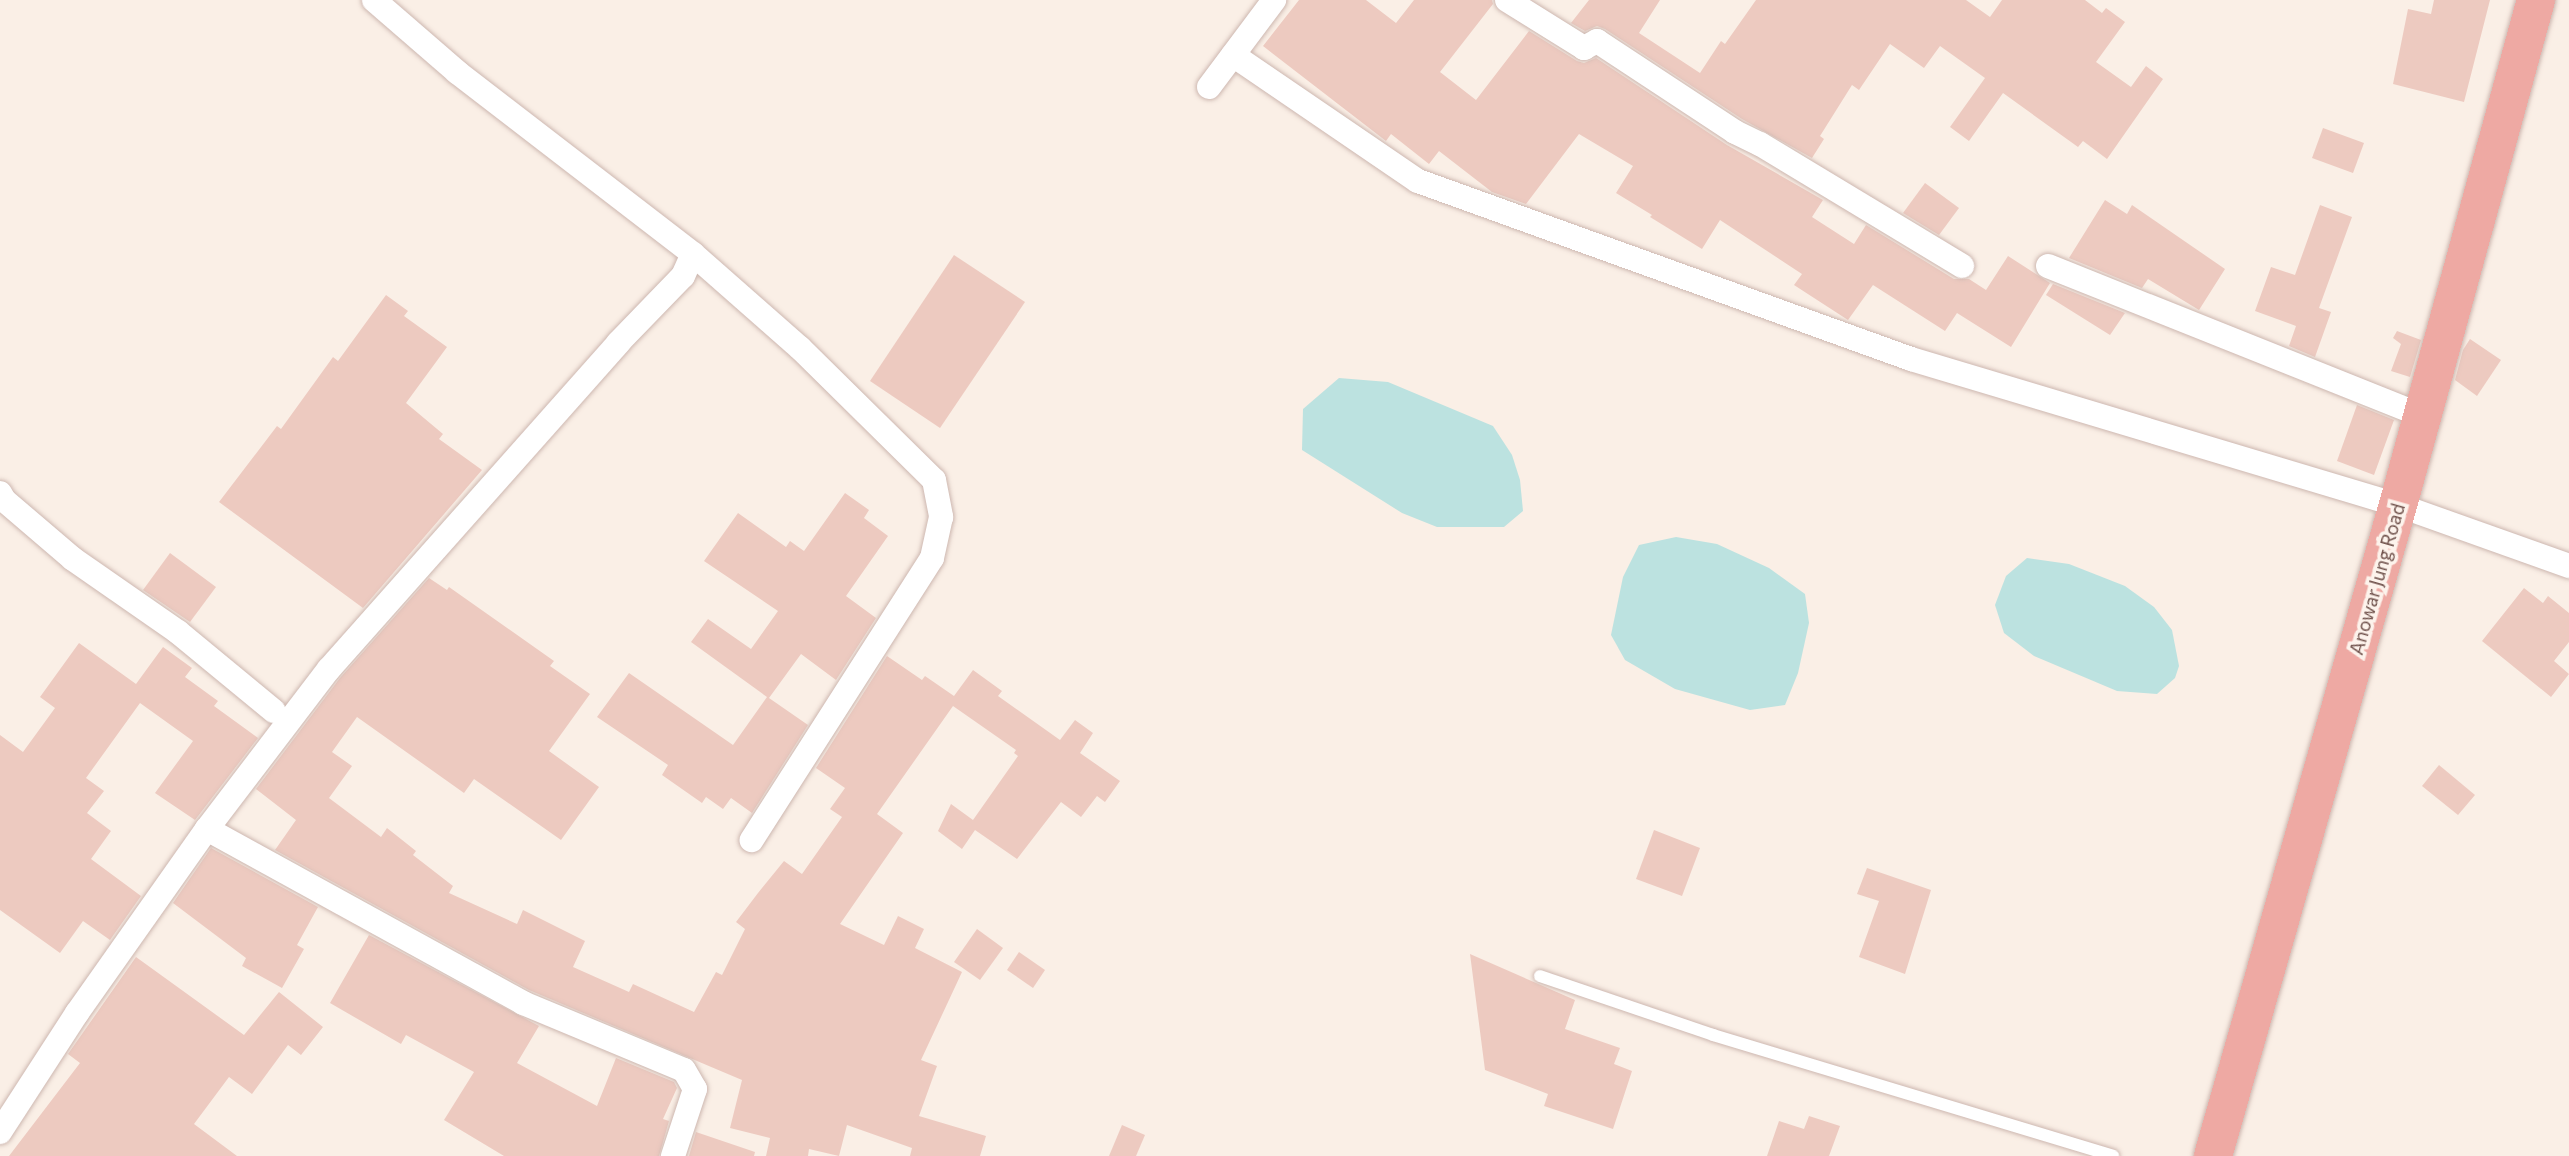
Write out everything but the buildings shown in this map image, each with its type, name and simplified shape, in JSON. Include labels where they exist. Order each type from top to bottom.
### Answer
[{"type":"highway","name":"Anowar Jung Road","points":[[2213,1156],[2399,505],[2421,415],[2536,0]]},
{"type":"street","points":[[374,0],[457,72],[693,254],[800,348],[934,480],[941,517],[932,558],[752,840]]},
{"type":"street","points":[[1209,87],[1274,0]]},
{"type":"street","points":[[1507,0],[1584,48],[1597,41],[1735,132],[1962,266]]},
{"type":"street","points":[[1233,55],[1418,181],[1911,359],[2399,505],[2569,566]]},
{"type":"street","points":[[0,1132],[77,1013],[207,829],[329,669],[618,343],[683,276],[693,254]]},
{"type":"street","points":[[2048,266],[2421,415]]},
{"type":"street","points":[[0,493],[4,500],[73,559],[177,632],[274,711]]},
{"type":"street","points":[[207,829],[523,1003],[684,1070],[695,1089],[673,1156]]},
{"type":"lane","points":[[1540,976],[1713,1035],[2113,1156]]},
{"type":"water","points":[[1339,378],[1388,382],[1493,426],[1512,455],[1520,480],[1523,511],[1504,527],[1437,527],[1402,513],[1302,450],[1303,409]]},
{"type":"water","points":[[1676,537],[1717,544],[1769,568],[1805,594],[1809,623],[1798,673],[1785,705],[1750,710],[1675,689],[1625,660],[1611,635],[1623,577],[1639,545]]},
{"type":"water","points":[[2027,558],[2069,564],[2125,586],[2154,607],[2172,630],[2179,666],[2175,678],[2157,694],[2117,691],[2034,656],[2004,633],[1995,605],[2006,576]]}]
